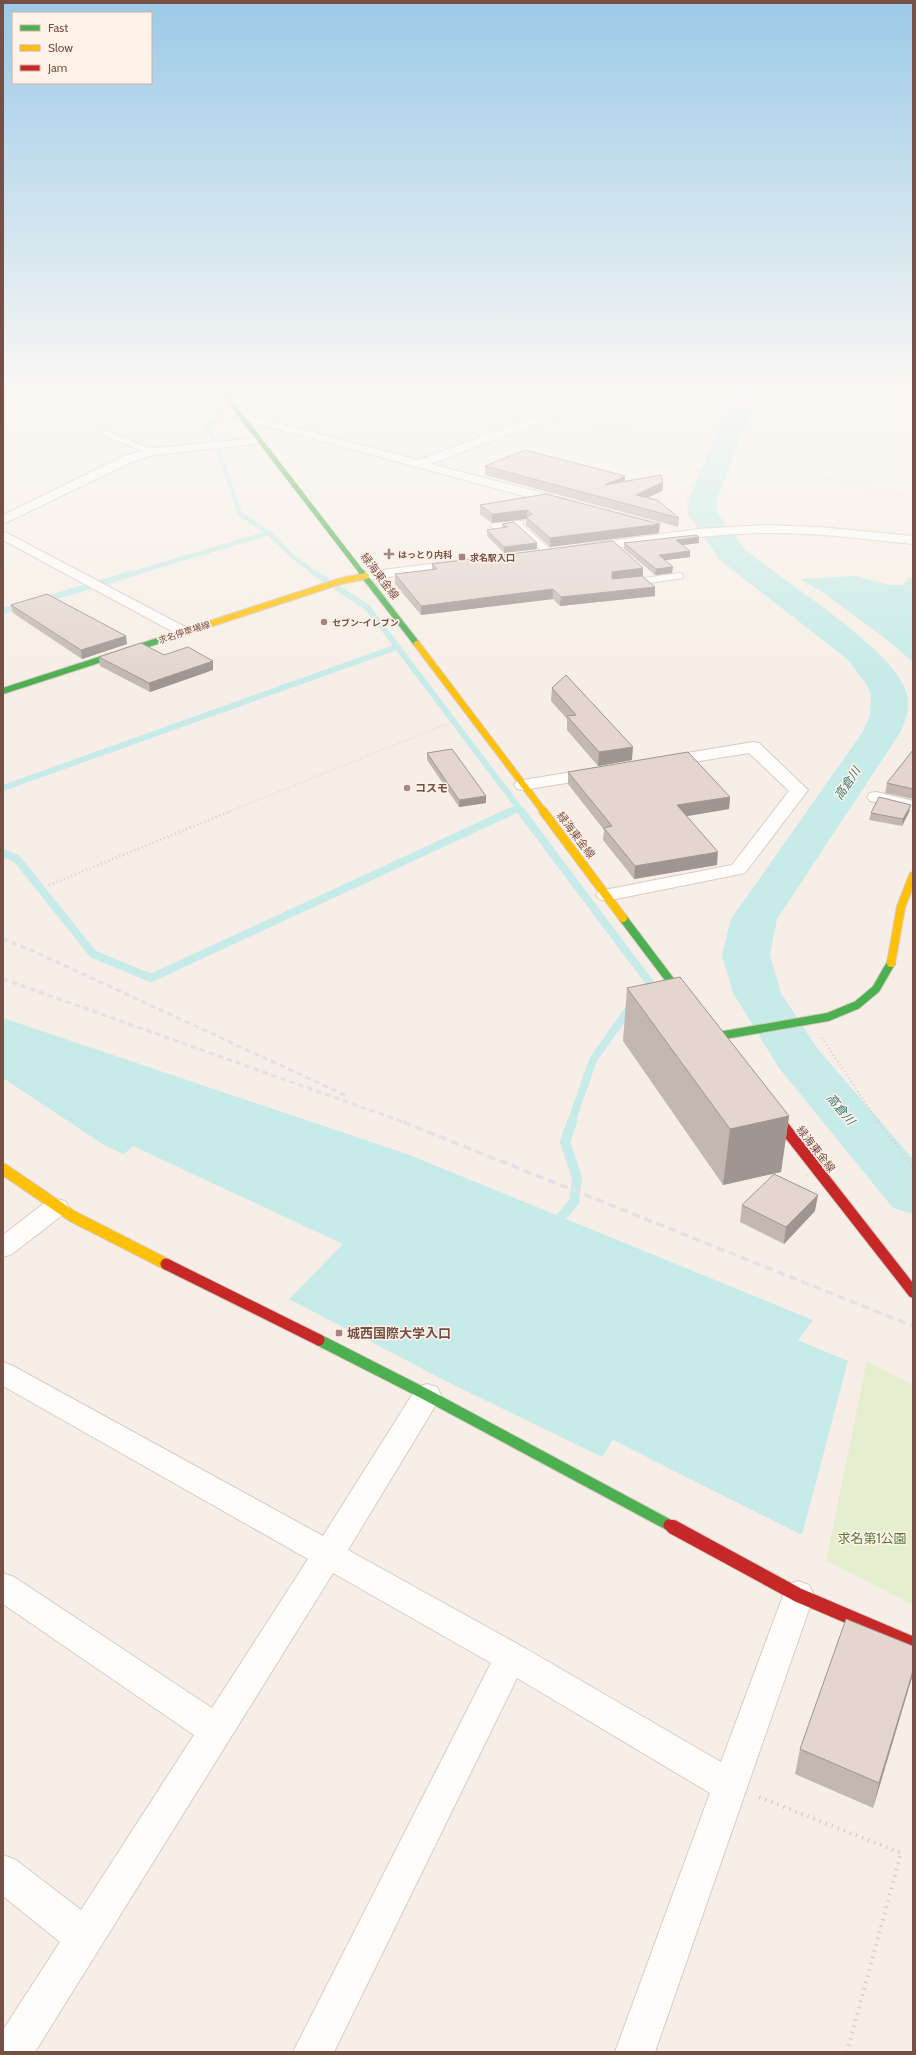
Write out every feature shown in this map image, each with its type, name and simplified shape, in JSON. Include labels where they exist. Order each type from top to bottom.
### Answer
[{"type":"main road","name":"緑海東金線","points":[[296,486],[366,576],[694,1012]]},
{"type":"main road","name":"求名停車場線","points":[[3,691],[341,581],[366,576]]},
{"type":"main road","points":[[713,1037],[828,1017],[857,1005],[876,989],[890,967],[909,895],[906,888],[913,876]]},
{"type":"main road","name":"緑海東金線","points":[[762,1099],[913,1292]]},
{"type":"main road","points":[[3,1169],[56,1207],[427,1395],[798,1595],[913,1644]]},
{"type":"street","points":[[3,520],[72,486]]},
{"type":"street","points":[[501,486],[580,507]]},
{"type":"street","points":[[656,527],[697,534]]},
{"type":"street","points":[[577,549],[697,534],[790,529],[913,540]]},
{"type":"street","points":[[5,538],[184,632]]},
{"type":"street","points":[[534,554],[563,551]]},
{"type":"street","points":[[366,576],[474,562]]},
{"type":"street","points":[[606,895],[738,869],[799,790],[753,747],[646,764]]},
{"type":"street","points":[[523,785],[615,770]]},
{"type":"street","points":[[876,797],[913,806]]},
{"type":"street","points":[[3,1248],[56,1207]]},
{"type":"street","points":[[3,1373],[510,1657],[730,1786]]},
{"type":"street","points":[[12,2052],[328,1555],[427,1395]]},
{"type":"street","points":[[3,1587],[216,1730]]},
{"type":"street","points":[[635,2052],[798,1595]]},
{"type":"street","points":[[313,2052],[510,1657]]},
{"type":"street","points":[[3,1873],[85,1938]]},
{"type":"lane","points":[[494,526],[526,522]]},
{"type":"lane","points":[[516,523],[549,553]]},
{"type":"lane","points":[[613,544],[624,554]]},
{"type":"lane","points":[[642,570],[653,580]]},
{"type":"lane","points":[[622,584],[680,576]]},
{"type":"path","points":[[691,486],[687,496],[688,514],[697,534]]},
{"type":"path","points":[[861,486],[913,498]]},
{"type":"path","points":[[49,885],[470,715]]},
{"type":"path","points":[[806,1021],[879,1123],[913,1167]]},
{"type":"path","points":[[730,1786],[901,1853],[847,2052]]},
{"type":"green space","name":"求名第1公園","points":[[867,1361],[913,1385],[913,1605],[826,1561]]},
{"type":"water","points":[[854,576],[890,585],[903,585],[909,577],[913,578],[913,662],[886,639],[822,592],[800,579]]},
{"type":"water","points":[[3,1018],[407,1154],[813,1320],[798,1340],[848,1361],[802,1535],[613,1440],[602,1457],[444,1380],[289,1299],[343,1244],[133,1146],[124,1154],[104,1145],[3,1078]]},
{"type":"building","points":[[559,486],[655,486],[636,495],[657,500],[679,518]]},
{"type":"building","points":[[546,494],[660,524],[550,538],[526,517],[532,514],[527,510],[492,514],[480,505]]},
{"type":"building","points":[[514,522],[537,543],[504,547],[487,530],[507,527],[502,524]]},
{"type":"building","points":[[696,535],[699,537],[676,540],[690,551],[659,555],[673,567],[656,569],[624,543]]},
{"type":"building","points":[[613,541],[643,568],[612,572],[612,579],[642,576],[655,587],[561,597],[553,589],[421,606],[395,574],[437,569],[432,564]]},
{"type":"building","points":[[47,594],[126,636],[81,650],[11,605]]},
{"type":"building","points":[[141,643],[164,655],[188,647],[213,661],[149,683],[99,657]]},
{"type":"building","points":[[566,675],[633,747],[599,752],[567,716],[576,715],[552,688]]},
{"type":"building","points":[[452,749],[486,796],[459,800],[427,753]]},
{"type":"building","points":[[913,750],[913,789],[887,783]]},
{"type":"building","points":[[688,752],[730,797],[677,805],[718,852],[635,866],[604,828],[612,826],[568,772]]},
{"type":"building","points":[[879,797],[911,805],[903,819],[871,813]]},
{"type":"building","points":[[680,977],[789,1116],[730,1129],[627,988]]},
{"type":"building","points":[[774,1174],[818,1195],[786,1227],[742,1205]]},
{"type":"building","points":[[846,1619],[913,1646],[913,1671],[879,1783],[800,1749]]},
{"type":"waterway","points":[[230,486],[240,514],[269,533]]},
{"type":"waterway","name":"高倉川","points":[[708,486],[704,496],[702,513],[731,553],[747,567],[859,652],[882,679],[889,694],[889,716],[881,733],[754,919],[746,955],[757,993],[797,1057],[913,1195]]},
{"type":"waterway","points":[[131,574],[269,533]]},
{"type":"waterway","points":[[269,533],[291,555],[316,574]]},
{"type":"waterway","points":[[43,600],[134,573]]},
{"type":"waterway","points":[[315,573],[368,608],[519,808]]},
{"type":"waterway","points":[[3,611],[22,606]]},
{"type":"waterway","points":[[3,788],[397,647]]},
{"type":"waterway","points":[[509,812],[519,808]]},
{"type":"waterway","points":[[519,808],[522,812]]},
{"type":"waterway","points":[[3,853],[17,859],[93,954],[151,978],[512,811]]},
{"type":"waterway","points":[[521,811],[656,991]]},
{"type":"waterway","points":[[571,1123],[593,1060],[631,1006]]},
{"type":"waterway","points":[[555,1224],[574,1202],[577,1178],[565,1142],[572,1122]]},
{"type":"railway","points":[[3,939],[33,951],[349,1097]]},
{"type":"railway","points":[[3,979],[406,1123]]},
{"type":"railway","points":[[403,1122],[913,1326]]},
{"type":"traffic: fast","points":[[295,486],[417,644]]},
{"type":"traffic: fast","points":[[3,691],[179,634]]},
{"type":"traffic: fast","points":[[623,918],[688,1004]]},
{"type":"traffic: fast","points":[[713,1037],[828,1017],[857,1005],[876,989],[891,963]]},
{"type":"traffic: fast","points":[[319,1340],[427,1395],[669,1525]]},
{"type":"traffic: slow","points":[[179,634],[341,581],[366,576]]},
{"type":"traffic: slow","points":[[417,644],[623,918]]},
{"type":"traffic: slow","points":[[891,963],[901,907],[913,876]]},
{"type":"traffic: slow","points":[[3,1169],[72,1216],[166,1264]]},
{"type":"traffic: jam","points":[[768,1107],[913,1292]]},
{"type":"traffic: jam","points":[[166,1264],[319,1340]]},
{"type":"traffic: jam","points":[[669,1525],[798,1595],[913,1644]]},
{"type":"place","name":"はっとり内科","points":[[389,554]]},
{"type":"place","name":"求名駅入口","points":[[462,557]]},
{"type":"place","name":"セブン-イレブン","points":[[324,622]]},
{"type":"place","name":"コスモ","points":[[407,788]]},
{"type":"place","name":"城西国際大学入口","points":[[339,1333]]}]
